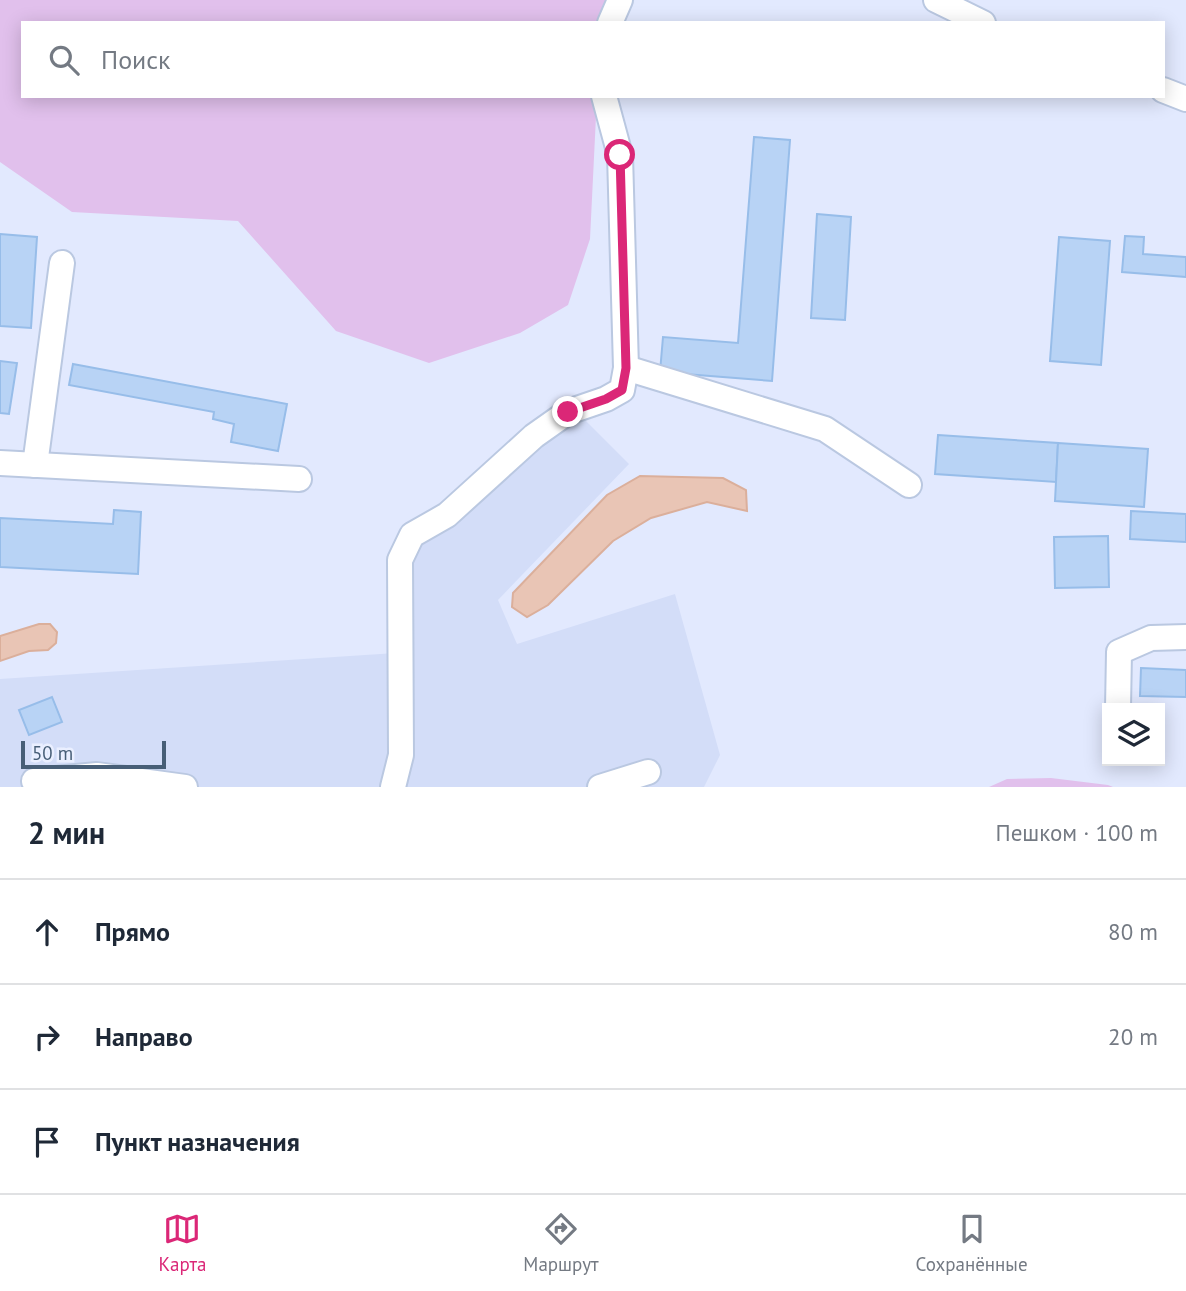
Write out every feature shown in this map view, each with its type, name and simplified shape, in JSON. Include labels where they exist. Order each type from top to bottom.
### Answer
[{"type":"street","points":[[611,21],[620,0]]},
{"type":"street","points":[[936,0],[979,21]]},
{"type":"street","points":[[1165,91],[1186,99]]},
{"type":"street","points":[[393,787],[401,755],[400,560],[412,535],[447,516],[534,436],[568,412],[606,399],[622,390],[626,368],[620,155],[605,98]]},
{"type":"street","points":[[35,465],[62,263]]},
{"type":"street","points":[[626,368],[825,429],[909,485]]},
{"type":"street","points":[[0,463],[299,479]]},
{"type":"street","points":[[1118,703],[1119,652],[1151,638],[1186,637]]},
{"type":"street","points":[[600,787],[648,772]]},
{"type":"street","points":[[34,781],[97,775],[185,787]]},
{"type":"shaded area","points":[[0,0],[611,0],[607,21],[21,21],[21,98],[597,98],[590,239],[568,305],[520,333],[429,363],[336,331],[238,221],[72,212],[0,162]]},
{"type":"shaded area","points":[[579,414],[629,464],[498,600],[517,644],[675,594],[720,755],[704,787],[0,787],[0,679],[411,652],[414,541]]},
{"type":"shaded area","points":[[640,476],[723,478],[746,490],[747,511],[707,502],[651,518],[613,541],[548,605],[527,617],[512,607],[513,593],[607,495]]},
{"type":"shaded area","points":[[39,624],[50,624],[57,632],[56,643],[48,650],[29,651],[0,661],[0,636]]},
{"type":"shaded area","points":[[1051,778],[1113,787],[989,787],[1007,779]]},
{"type":"building","points":[[754,137],[790,140],[772,381],[660,372],[663,337],[738,343]]},
{"type":"building","points":[[817,214],[851,217],[845,320],[811,318]]},
{"type":"building","points":[[0,234],[37,237],[31,328],[0,326]]},
{"type":"building","points":[[1125,236],[1144,237],[1143,254],[1186,257],[1186,277],[1122,272]]},
{"type":"building","points":[[1059,237],[1110,241],[1101,365],[1050,361]]},
{"type":"building","points":[[0,361],[17,363],[9,414],[0,413]]},
{"type":"building","points":[[73,364],[287,404],[278,451],[231,442],[234,424],[213,419],[214,412],[69,385]]},
{"type":"building","points":[[938,435],[1058,443],[1056,482],[935,474]]},
{"type":"building","points":[[1058,443],[1148,449],[1144,507],[1055,501]]},
{"type":"building","points":[[114,510],[141,512],[138,574],[0,567],[0,518],[113,524]]},
{"type":"building","points":[[1131,511],[1186,514],[1186,542],[1130,539]]},
{"type":"building","points":[[1108,536],[1109,587],[1055,588],[1054,537]]},
{"type":"building","points":[[1141,668],[1186,670],[1186,697],[1140,696]]},
{"type":"building","points":[[52,697],[62,722],[29,735],[19,710]]},
{"type":"route","points":[[568,412],[606,399],[622,390],[626,368],[620,155]]}]
